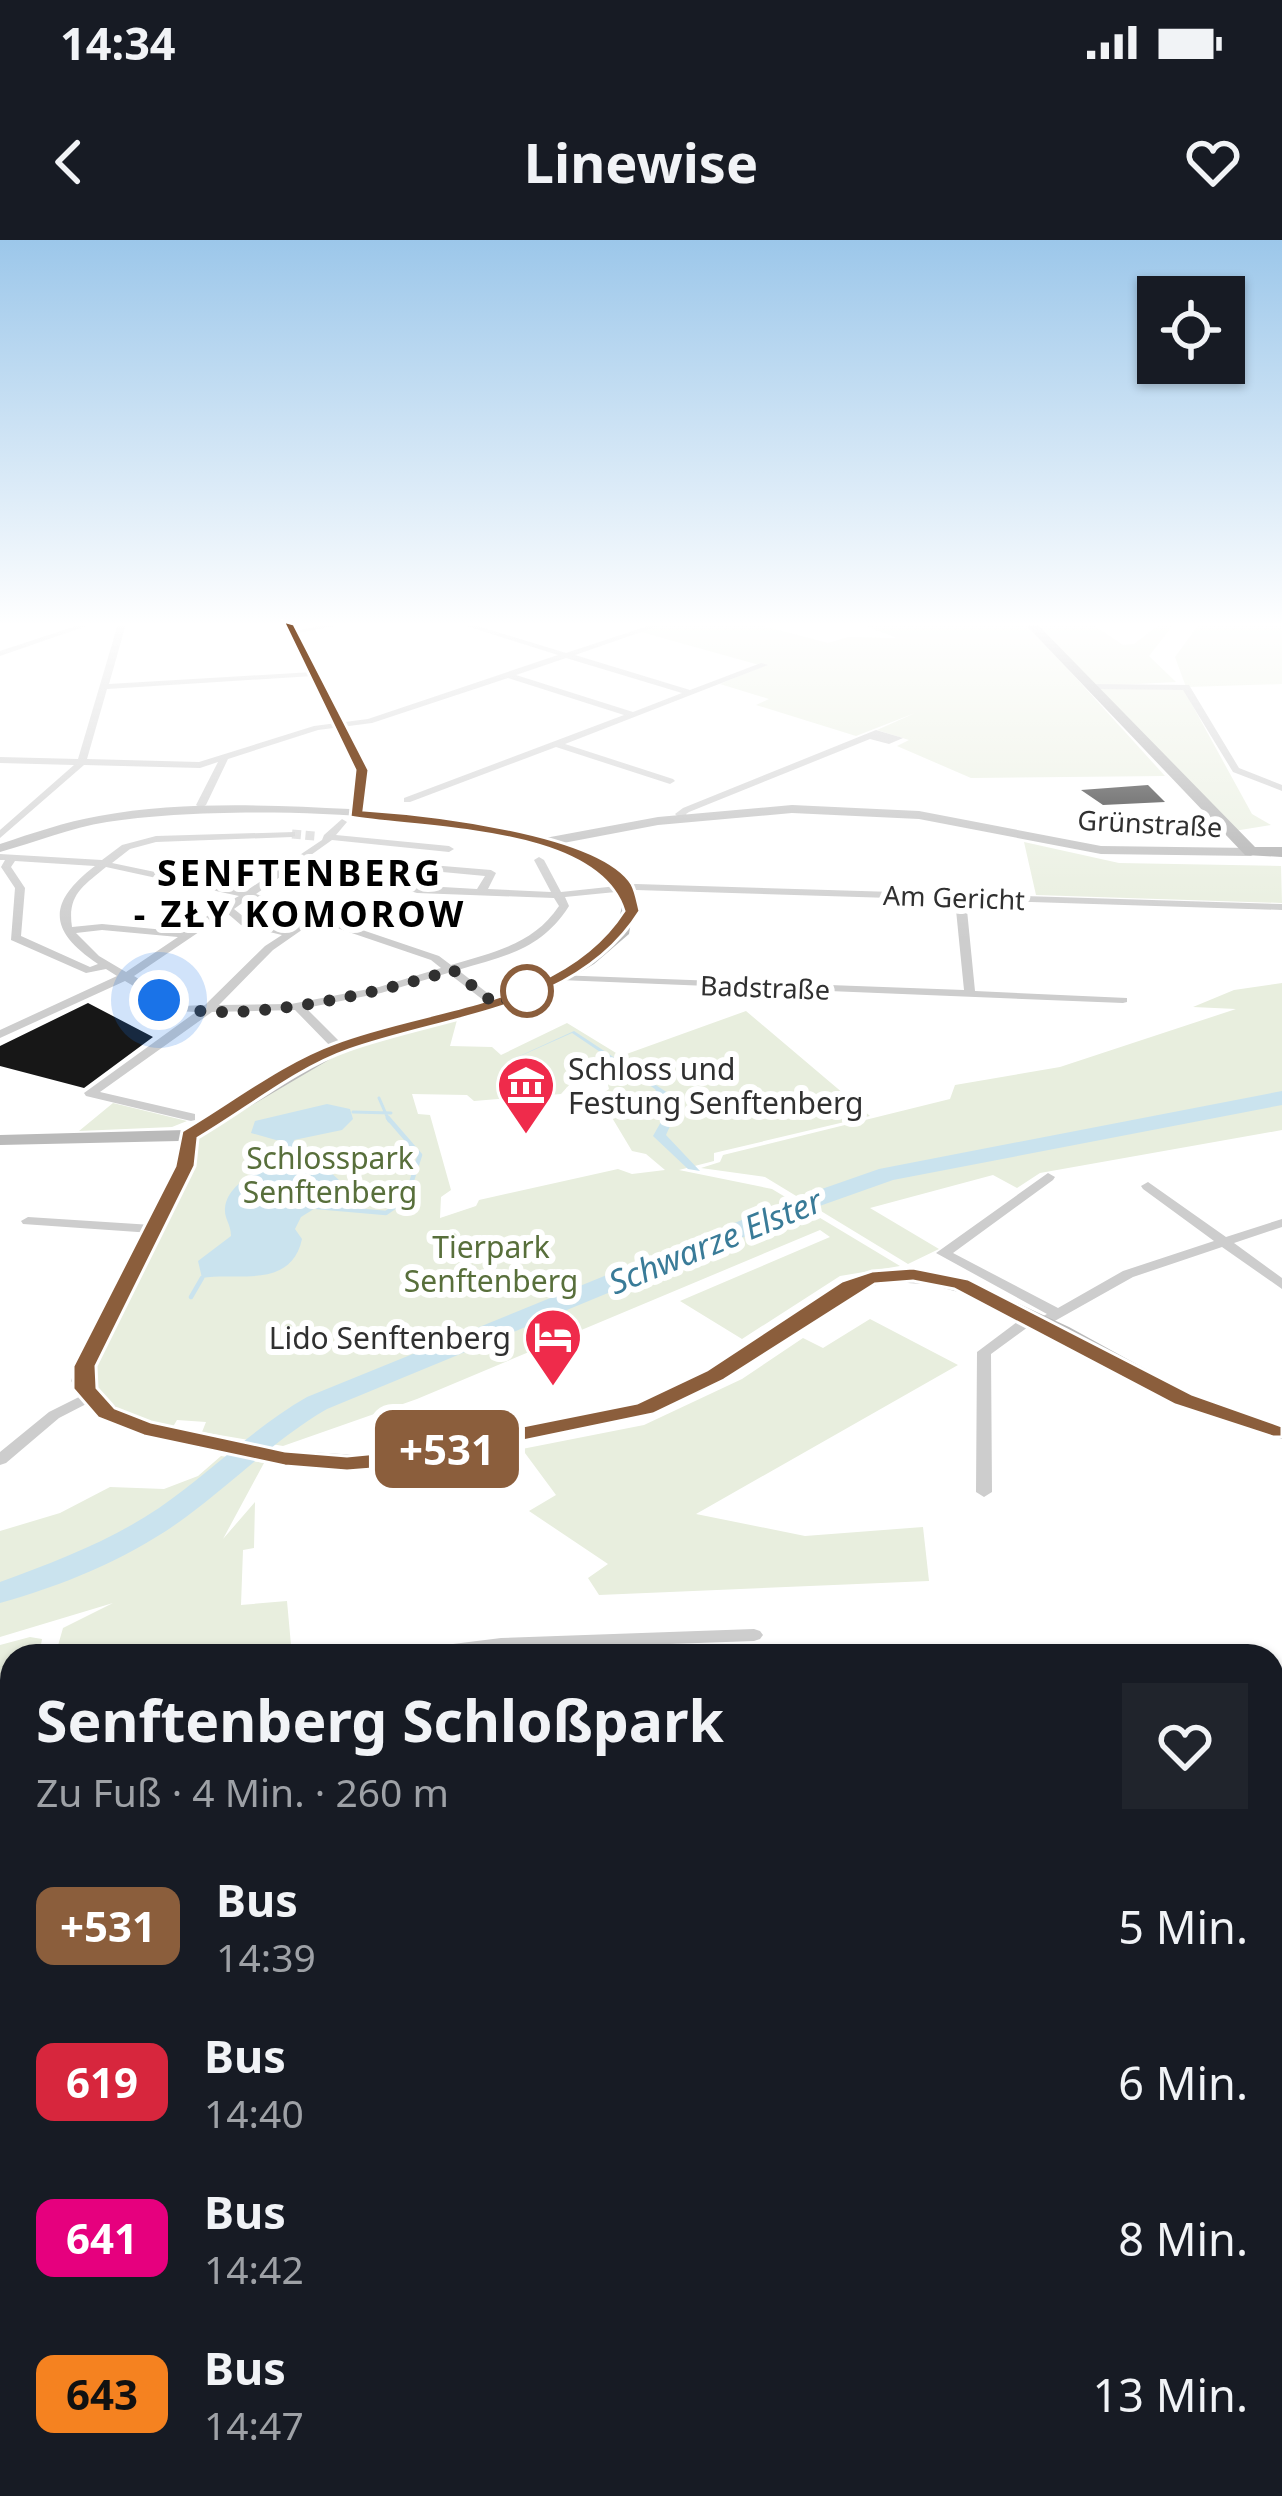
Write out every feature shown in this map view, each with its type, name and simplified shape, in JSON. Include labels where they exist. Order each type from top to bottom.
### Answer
[{"type":"main road","points":[[1134,729],[1251,852],[1282,852]]},
{"type":"street","points":[[0,835],[82,762],[92,729]]},
{"type":"street","points":[[0,760],[176,766],[224,759],[324,729]]},
{"type":"street","points":[[0,1031],[125,977],[279,873],[349,818],[362,771],[340,729]]},
{"type":"street","points":[[407,800],[596,729]]},
{"type":"street","name":"Grünstraße","points":[[1211,729],[1235,770],[1282,788]]},
{"type":"street","points":[[683,818],[680,814],[686,810],[869,736]]},
{"type":"street","points":[[557,744],[670,782]]},
{"type":"street","points":[[201,805],[224,759]]},
{"type":"street","name":"Grünstraße","points":[[549,842],[567,834],[772,809],[867,811],[956,821],[1101,850],[1251,852]]},
{"type":"street","points":[[251,835],[254,814]]},
{"type":"street","points":[[0,1140],[190,1126],[338,1047],[495,1004],[560,977],[624,931],[633,904],[626,888],[584,854],[549,842],[428,819],[254,814],[107,819],[3,858]]},
{"type":"street","points":[[292,834],[156,839],[100,863],[64,909],[67,931],[82,949],[171,1006],[207,1010],[298,1006],[453,970],[536,939],[563,914],[539,860]]},
{"type":"street","points":[[325,837],[449,849]]},
{"type":"street","points":[[3,858],[100,863],[247,894],[300,927]]},
{"type":"street","points":[[3,858],[20,888],[15,938],[90,971],[106,965]]},
{"type":"street","name":"Am Gericht","points":[[481,892],[491,873],[430,868],[406,876],[402,886],[481,892],[558,895],[626,888],[1282,907]]},
{"type":"street","points":[[960,897],[970,995]]},
{"type":"street","points":[[226,907],[244,923],[300,927],[435,958],[495,1004]]},
{"type":"street","points":[[67,931],[102,927],[183,935]]},
{"type":"street","points":[[190,1126],[90,1094],[207,1010],[300,927]]},
{"type":"street","name":"Badstraße","points":[[560,977],[1123,1000]]},
{"type":"street","points":[[298,1006],[338,1047]]},
{"type":"street","points":[[190,1126],[185,1166],[85,1366],[82,1381],[89,1396],[128,1424],[273,1456],[373,1462],[644,1409],[716,1375],[836,1294],[872,1277],[946,1280],[1042,1319]]},
{"type":"street","points":[[1048,1177],[944,1253],[1042,1319],[1184,1400],[1282,1432]]},
{"type":"street","points":[[1148,1186],[1282,1286]]},
{"type":"street","points":[[28,1221],[152,1229]]},
{"type":"street","points":[[984,1492],[984,1352],[1128,1274],[1282,1223]]},
{"type":"street","points":[[0,1460],[54,1414],[89,1396]]},
{"type":"street","points":[[501,1644],[754,1635]]},
{"type":"green space","points":[[834,729],[873,729],[856,736]]},
{"type":"green space","points":[[1123,729],[1165,776],[971,778],[897,746],[909,740],[877,730]]},
{"type":"green space","points":[[1137,729],[1206,729],[1252,814],[1271,825],[1234,831]]},
{"type":"green space","points":[[1024,842],[1119,863],[1281,866],[1282,903],[1036,895]]},
{"type":"green space","points":[[1282,983],[1282,1130],[1040,1173],[1017,1188],[993,1175],[870,1208],[939,1249],[908,1264],[765,1177],[701,1168],[720,1162],[723,1155],[950,1099],[955,1085],[1060,1067],[1236,1009],[1193,1007],[1234,990]]},
{"type":"green space","points":[[746,1011],[870,1116],[714,1153],[714,1161],[679,1170],[772,1189],[900,1266],[840,1276],[742,1339],[680,1301],[830,1237],[820,1230],[417,1399],[283,1446],[202,1432],[206,1422],[177,1420],[171,1430],[136,1422],[95,1394],[90,1373],[192,1140],[336,1053],[453,1018],[457,1020],[450,1046],[492,1047],[501,1055],[567,1023],[621,1056]],"holes":[[[605,1073],[609,1089],[599,1096],[632,1151],[646,1154],[665,1170],[632,1174],[618,1169],[479,1200],[476,1206],[440,1218],[441,1197],[451,1190],[430,1115],[418,1114],[412,1094],[467,1095],[474,1101],[561,1094],[570,1084]]]},
{"type":"green space","points":[[113,1103],[187,1121],[172,1127],[79,1131]]},
{"type":"green space","points":[[870,1319],[958,1365],[696,1514],[805,1536],[923,1527],[929,1581],[599,1595],[588,1578],[608,1564],[529,1511],[556,1495],[522,1449],[644,1425],[742,1379],[803,1338],[823,1348]]},
{"type":"green space","points":[[221,1456],[264,1463],[223,1539],[255,1502],[254,1548],[243,1550],[241,1605],[287,1601],[291,1644],[58,1644],[63,1628],[113,1603],[0,1637],[0,1531],[60,1513],[110,1487],[164,1489],[198,1476]]},
{"type":"green space","points":[[30,1637],[42,1639],[41,1644],[4,1644]]},
{"type":"water","points":[[574,1031],[671,1095],[679,1106],[666,1135],[700,1171],[688,1169],[653,1136],[667,1111],[655,1089],[572,1033],[500,1065]]},
{"type":"water","points":[[327,1104],[350,1109],[353,1119],[342,1130],[294,1140],[292,1156],[328,1170],[339,1180],[316,1197],[317,1207],[301,1217],[295,1229],[302,1239],[296,1255],[274,1272],[202,1278],[198,1261],[231,1236],[225,1212],[228,1198],[283,1142],[251,1133],[255,1121]]},
{"type":"building","points":[[1148,785],[1165,802],[1103,805],[1081,790]]},
{"type":"building","points":[[88,1003],[153,1037],[84,1088],[0,1066],[0,1046]]},
{"type":"waterway","points":[[379,1098],[385,1113]]},
{"type":"waterway","name":"Schwarze Elster","points":[[0,1593],[135,1537],[317,1403],[805,1203],[887,1174],[1282,1098]]},
{"type":"waterway","points":[[353,1112],[385,1113]]},
{"type":"waterway","points":[[385,1113],[391,1113]]},
{"type":"waterway","points":[[385,1113],[389,1121]]},
{"type":"waterway","points":[[317,1207],[386,1213],[406,1199],[420,1155],[388,1118]]},
{"type":"waterway","points":[[191,1297],[202,1278]]},
{"type":"tunnel","points":[[292,834],[315,836]]},
{"type":"bus line","name":"+531","points":[[341,729],[362,770],[356,814],[428,819],[569,848],[624,884],[633,904],[629,921],[590,961],[552,982],[495,1004],[338,1047],[189,1136],[185,1166],[85,1366],[85,1389],[106,1413],[128,1424],[285,1458],[347,1464],[398,1459],[644,1409],[716,1375],[850,1286],[872,1277],[913,1275],[960,1284],[1184,1400],[1282,1432]]},
{"type":"place","name":"Schloss und Festung Senftenberg","points":[[526,1136]]},
{"type":"place","name":"Lido Senftenberg","points":[[553,1388]]},
{"type":"district","name":"SENFTENBERG - ZŁY KOMOROW","points":[[300,892]]},
{"type":"route","points":[[159,1000],[191,1011],[298,1006],[453,970],[495,1004],[527,991]]},
{"type":"park label","name":"Schlosspark Senftenberg","points":[[330,1174]]},
{"type":"park label","name":"Tierpark Senftenberg","points":[[491,1263]]}]
